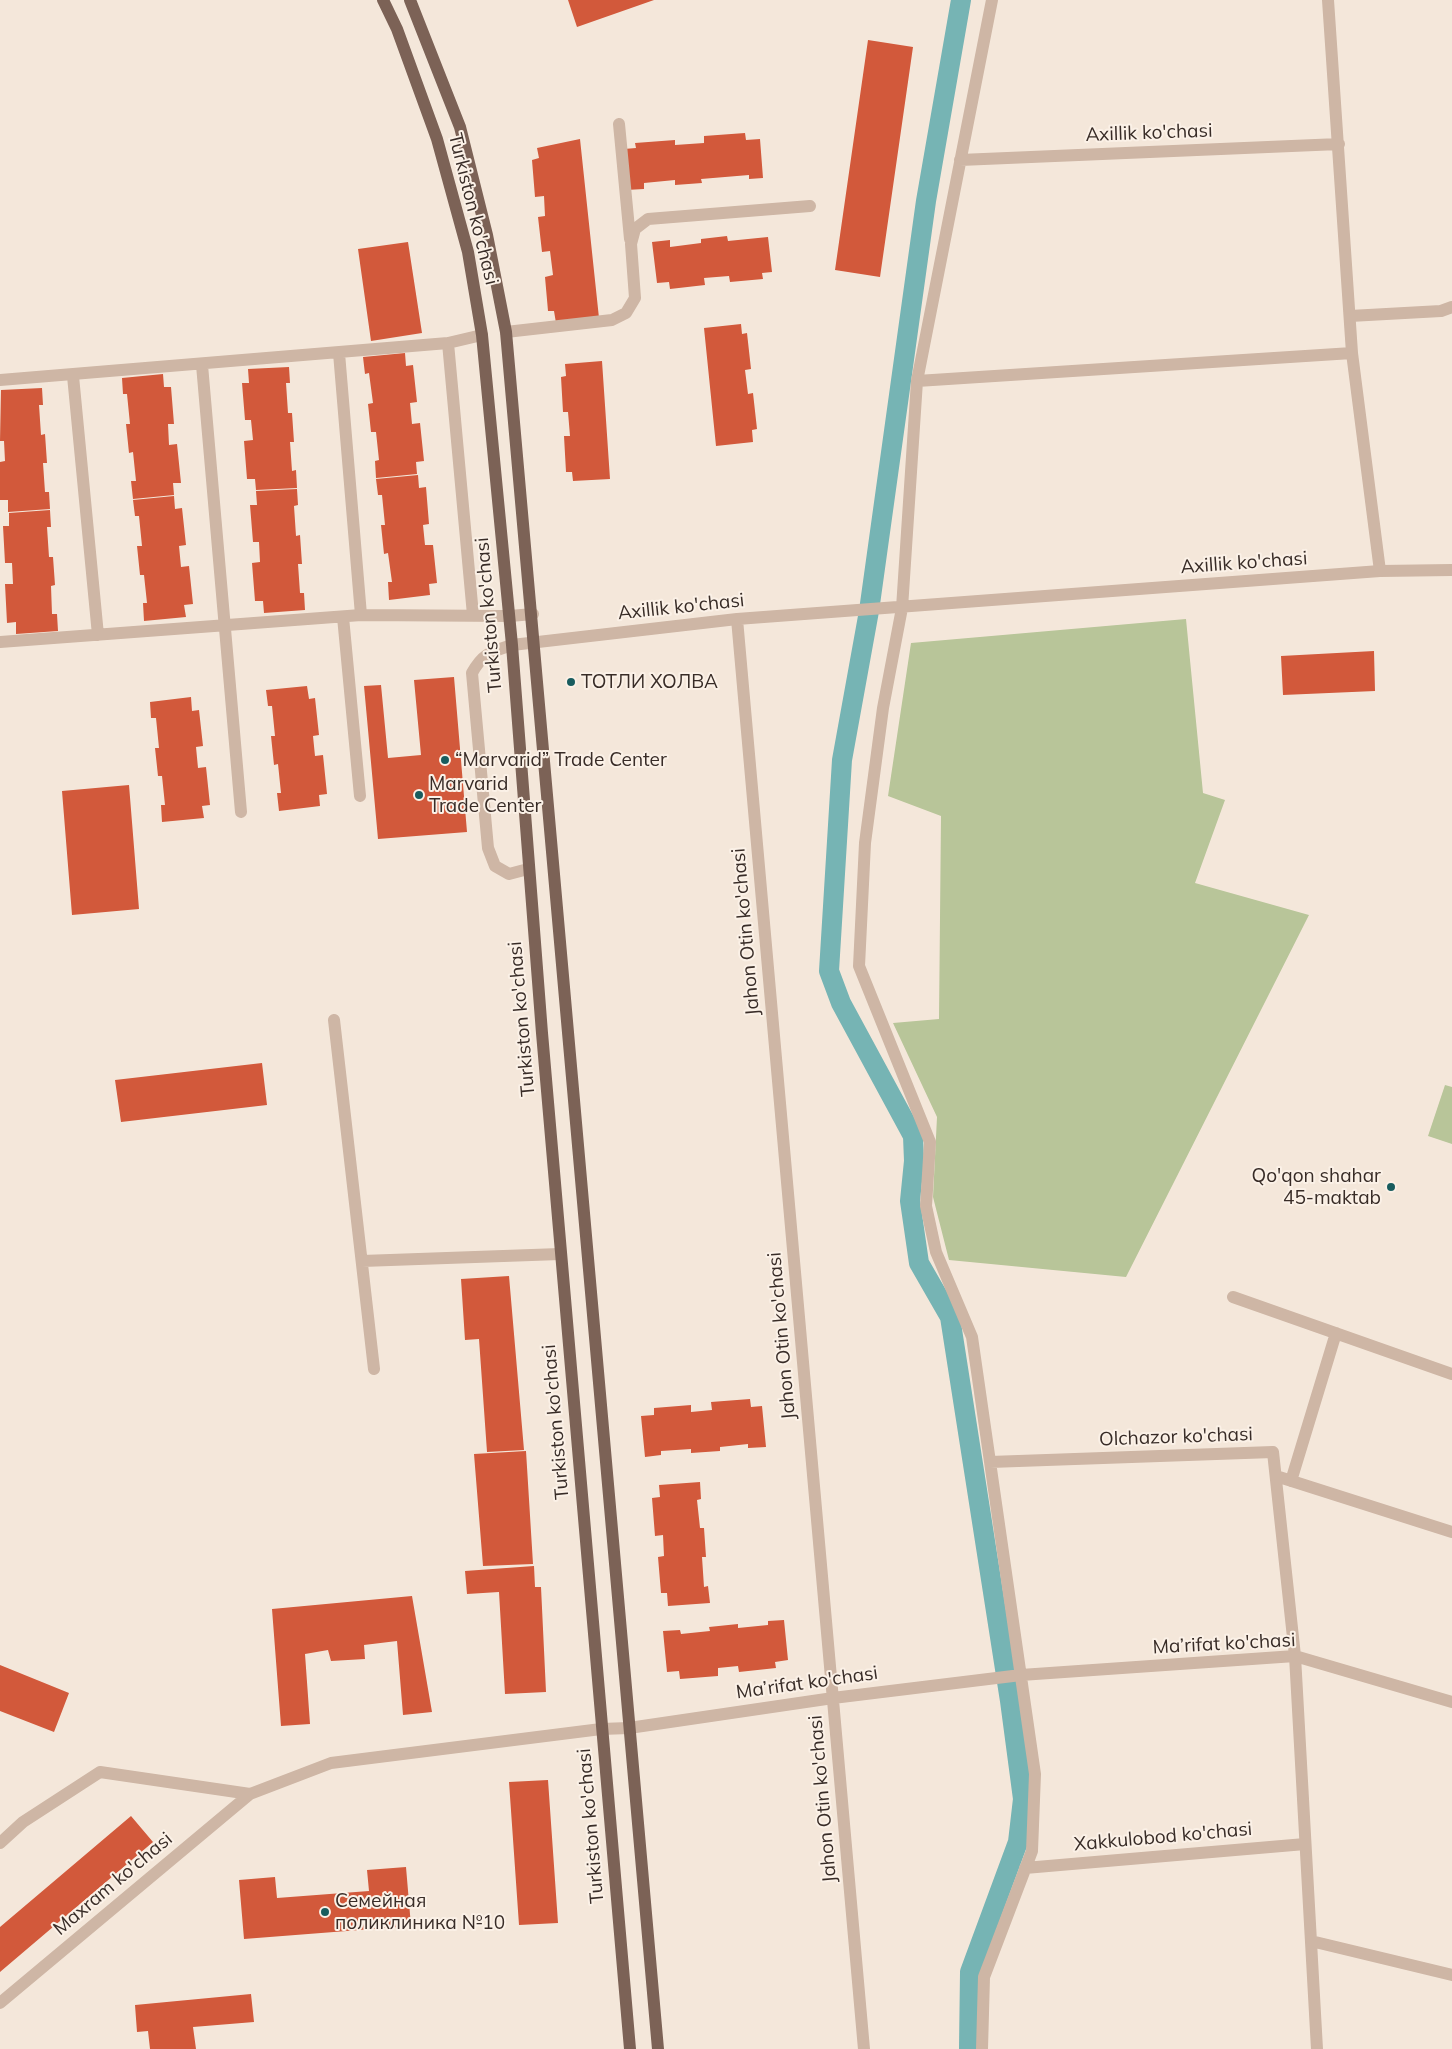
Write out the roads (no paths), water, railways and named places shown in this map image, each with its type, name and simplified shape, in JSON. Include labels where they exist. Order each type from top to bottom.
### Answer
[{"type":"main road","name":"Turkiston ko'chasi","points":[[383,0],[397,29],[437,139],[468,252],[482,335],[510,616],[528,868],[560,1254],[630,2049]]},
{"type":"main road","name":"Turkiston ko'chasi","points":[[410,0],[460,127],[488,235],[506,332],[533,614],[658,2049]]},
{"type":"street","points":[[982,2049],[984,1977],[1032,1851],[1036,1774],[972,1337],[936,1252],[926,1206],[930,1142],[859,966],[865,843],[897,609],[917,381],[992,0]]},
{"type":"street","points":[[1328,0],[1352,353],[1380,571]]},
{"type":"street","points":[[506,332],[612,320],[626,313],[635,298],[619,124]]},
{"type":"street","name":"Axillik ko'chasi","points":[[960,160],[1339,144]]},
{"type":"street","points":[[631,244],[635,229],[648,219],[810,206]]},
{"type":"street","points":[[1350,316],[1440,311],[1452,307]]},
{"type":"street","points":[[0,380],[73,376],[448,343],[482,335]]},
{"type":"street","points":[[448,343],[473,615]]},
{"type":"street","points":[[339,353],[362,615]]},
{"type":"street","points":[[917,381],[1352,353]]},
{"type":"street","points":[[202,365],[241,812]]},
{"type":"street","points":[[73,376],[98,635]]},
{"type":"street","name":"Axillik ko'chasi","points":[[528,868],[509,874],[495,866],[488,848],[472,673],[480,659],[490,652],[512,645],[737,619],[897,609],[1380,571],[1452,570]]},
{"type":"street","points":[[0,642],[362,615],[510,616],[533,614]]},
{"type":"street","points":[[342,617],[360,796]]},
{"type":"street","name":"Jahon Otin ko'chasi","points":[[737,619],[864,2049]]},
{"type":"street","points":[[334,1020],[374,1369]]},
{"type":"street","points":[[362,1261],[560,1254]]},
{"type":"street","points":[[1233,1296],[1452,1374]]},
{"type":"street","points":[[1291,1481],[1336,1332]]},
{"type":"street","name":"Olchazor ko'chasi","points":[[990,1462],[1273,1452],[1276,1476]]},
{"type":"street","points":[[1317,2049],[1295,1656],[1276,1476],[1452,1532]]},
{"type":"street","name":"Ma’rifat ko'chasi","points":[[250,1794],[331,1763],[601,1728],[629,1728],[833,1698],[1021,1675],[1295,1656],[1452,1702]]},
{"type":"street","points":[[0,1842],[23,1822],[100,1772],[250,1794]]},
{"type":"street","name":"Maxram ko'chasi","points":[[0,2004],[250,1794]]},
{"type":"street","name":"Xakkulobod ko'chasi","points":[[1025,1868],[1305,1844]]},
{"type":"street","points":[[1311,1941],[1452,1975]]},
{"type":"waterway","points":[[961,0],[926,201],[869,611],[842,760],[829,971],[841,1003],[913,1136],[914,1161],[910,1201],[919,1263],[950,1317],[1010,1701],[1023,1799],[1018,1842],[970,1972],[969,2049]]},
{"type":"place","name":"ТОТЛИ ХОЛВА","points":[[571,682]]},
{"type":"place","name":"“Marvarid” Trade Center","points":[[445,760]]},
{"type":"place","name":"Marvarid Trade Center","points":[[419,795]]},
{"type":"place","name":"Qo'qon shahar 45-maktab","points":[[1391,1187]]},
{"type":"place","name":"Семейная поликлиника №10","points":[[325,1912]]}]
